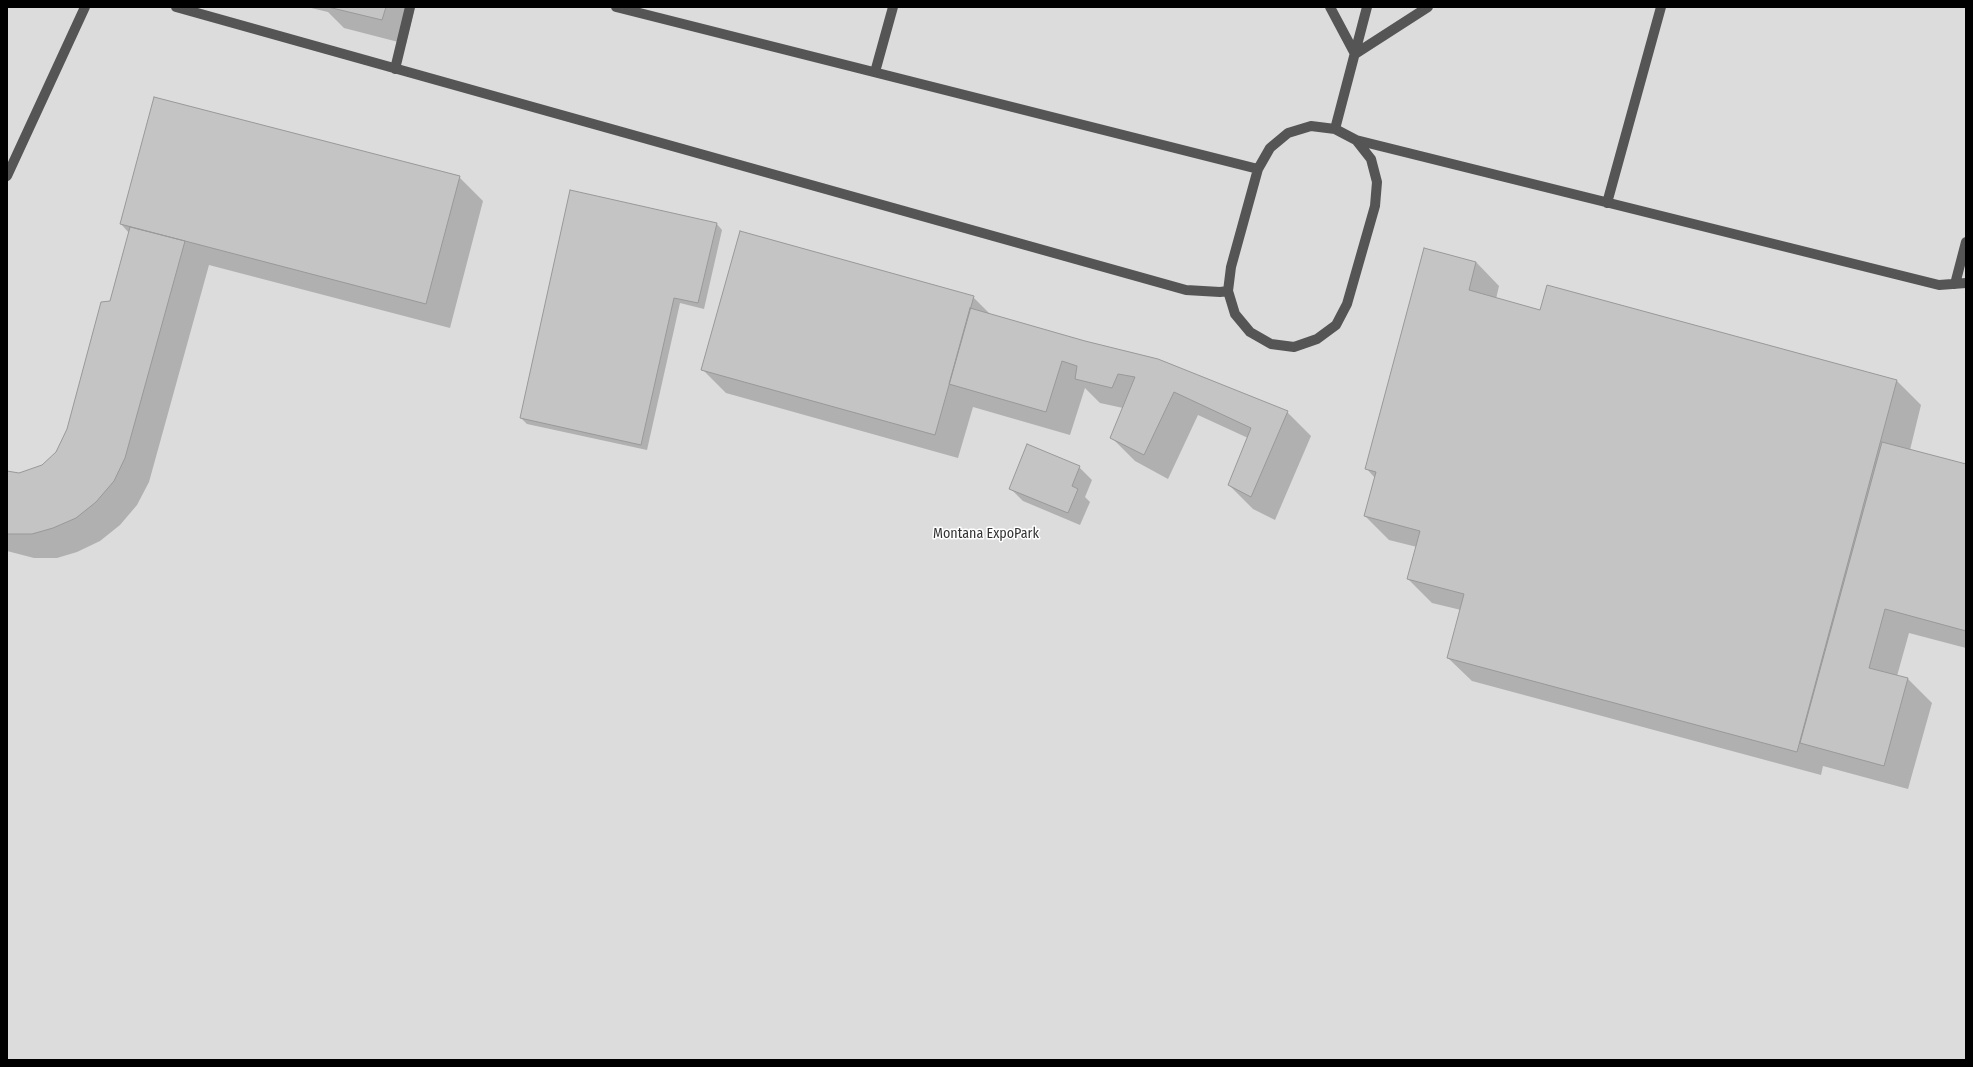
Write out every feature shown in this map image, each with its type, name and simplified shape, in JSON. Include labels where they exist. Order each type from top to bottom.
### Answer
[{"type":"lane","points":[[7,176],[85,7]]},
{"type":"lane","points":[[176,7],[1186,290],[1228,291]]},
{"type":"lane","points":[[395,69],[410,7]]},
{"type":"lane","points":[[616,7],[1258,169]]},
{"type":"lane","points":[[875,72],[893,7]]},
{"type":"lane","points":[[1330,7],[1355,54]]},
{"type":"lane","points":[[1335,129],[1367,7]]},
{"type":"lane","points":[[1355,54],[1428,7]]},
{"type":"lane","points":[[1607,203],[1661,7]]},
{"type":"lane","points":[[1356,140],[1370,159],[1377,182],[1375,206],[1347,304],[1336,325],[1317,339],[1294,347],[1271,344],[1250,332],[1235,314],[1228,291],[1231,267],[1258,169],[1270,148],[1288,133],[1311,126],[1335,129],[1356,140],[1939,285],[1966,283]]},
{"type":"lane","points":[[1955,284],[1966,242]]},
{"type":"green space","name":"Montana ExpoPark","points":[[7,7],[1966,7],[1966,1060],[7,1060]]},
{"type":"building","points":[[328,7],[386,7],[382,20]]},
{"type":"building","points":[[154,97],[460,176],[426,304],[120,224]]},
{"type":"building","points":[[570,190],[717,223],[698,303],[674,298],[641,445],[520,418]]},
{"type":"building","points":[[130,227],[185,241],[125,458],[114,481],[96,502],[76,518],[53,528],[32,534],[7,534],[7,471],[19,473],[42,465],[56,452],[67,429],[101,302],[110,301]]},
{"type":"building","points":[[740,231],[974,296],[935,435],[701,370]]},
{"type":"building","points":[[1424,248],[1476,262],[1469,290],[1540,310],[1547,285],[1897,380],[1797,752],[1447,658],[1464,594],[1407,579],[1420,531],[1364,516],[1376,472],[1365,469]]},
{"type":"building","points":[[970,308],[1085,341],[1158,359],[1288,411],[1251,497],[1228,485],[1251,428],[1174,392],[1144,455],[1110,438],[1135,377],[1118,374],[1112,388],[1075,379],[1077,366],[1062,361],[1046,412],[949,384]]},
{"type":"building","points":[[1882,442],[1966,464],[1966,631],[1885,609],[1869,668],[1908,678],[1884,766],[1800,743]]},
{"type":"building","points":[[1027,444],[1080,466],[1072,486],[1078,489],[1068,513],[1009,489]]}]
